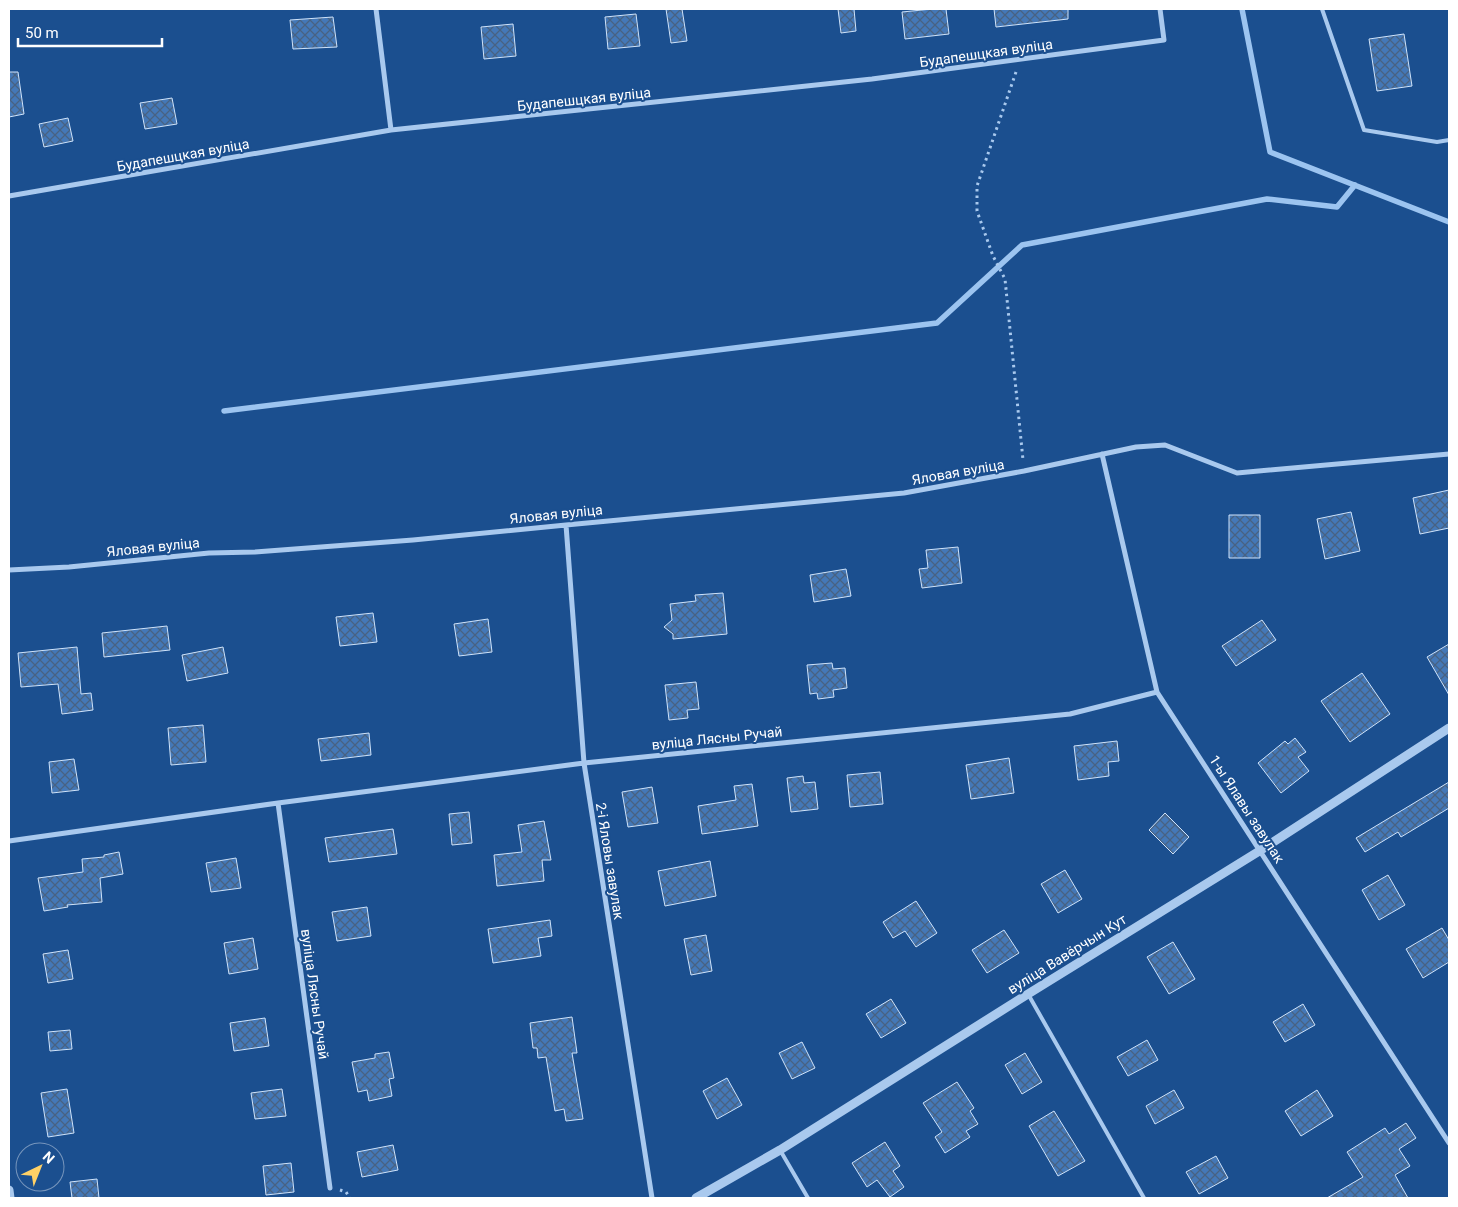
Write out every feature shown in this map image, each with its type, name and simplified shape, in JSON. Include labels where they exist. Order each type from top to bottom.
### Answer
[{"type":"street","points":[[376,9],[391,130]]},
{"type":"street","name":"Будапешцкая вуліца","points":[[9,196],[391,130],[862,80],[1164,40],[1160,9]]},
{"type":"street","name":"Яловая вуліца","points":[[9,570],[69,567],[209,553],[255,552],[412,540],[904,493],[1024,471],[1136,447],[1165,445],[1237,473],[1449,454]]},
{"type":"street","name":"1-ы Ялавы завулак","points":[[1102,454],[1157,692],[1449,1143]]},
{"type":"street","name":"2-і Яловы завулак","points":[[566,524],[584,763],[652,1198]]},
{"type":"street","name":"вуліца Лясны Ручай","points":[[9,842],[278,803],[584,763],[1070,714],[1157,692]]},
{"type":"street","name":"вуліца Вавёрчын Кут","points":[[696,1198],[780,1150],[1261,850],[1449,728]]},
{"type":"street","name":"вуліца Лясны Ручай","points":[[278,803],[330,1188]]},
{"type":"street","points":[[9,1190],[10,1198]]},
{"type":"lane","points":[[1322,9],[1364,130],[1437,142],[1449,140]]},
{"type":"lane","points":[[1028,994],[1144,1198]]},
{"type":"lane","points":[[780,1150],[808,1198]]},
{"type":"path","points":[[1020,60],[977,186],[977,211],[993,256],[1005,279],[1024,471]]},
{"type":"building","points":[[666,9],[682,9],[687,41],[671,43]]},
{"type":"building","points":[[838,9],[854,9],[856,31],[841,33]]},
{"type":"building","points":[[946,9],[949,34],[905,39],[902,12]]},
{"type":"building","points":[[994,9],[1068,9],[1068,19],[996,27]]},
{"type":"building","points":[[636,14],[640,46],[608,49],[605,17]]},
{"type":"building","points":[[333,17],[337,47],[293,49],[290,20]]},
{"type":"building","points":[[513,24],[516,56],[484,59],[481,27]]},
{"type":"building","points":[[1404,34],[1412,86],[1377,91],[1369,39]]},
{"type":"building","points":[[9,72],[18,72],[24,114],[9,117]]},
{"type":"building","points":[[172,98],[177,124],[145,129],[140,103]]},
{"type":"building","points":[[68,118],[73,141],[44,147],[39,124]]},
{"type":"building","points":[[1449,490],[1449,528],[1420,534],[1413,498]]},
{"type":"building","points":[[1351,512],[1360,551],[1325,559],[1317,519]]},
{"type":"building","points":[[1229,515],[1260,515],[1260,558],[1229,558]]},
{"type":"building","points":[[958,547],[962,583],[922,588],[919,569],[928,568],[926,550]]},
{"type":"building","points":[[846,569],[851,596],[814,602],[810,575]]},
{"type":"building","points":[[723,593],[727,634],[673,639],[673,634],[664,627],[672,620],[670,604],[696,601],[695,595]]},
{"type":"building","points":[[373,613],[377,642],[340,646],[336,617]]},
{"type":"building","points":[[488,619],[492,652],[459,656],[454,624]]},
{"type":"building","points":[[1262,620],[1276,640],[1236,666],[1222,646]]},
{"type":"building","points":[[167,626],[170,650],[104,657],[102,633]]},
{"type":"building","points":[[1449,644],[1449,695],[1427,657]]},
{"type":"building","points":[[77,647],[81,694],[91,693],[93,710],[62,714],[58,684],[21,687],[18,653]]},
{"type":"building","points":[[223,647],[228,673],[187,681],[182,655]]},
{"type":"building","points":[[832,663],[833,669],[845,668],[847,688],[833,690],[834,697],[818,699],[817,693],[810,694],[807,665]]},
{"type":"building","points":[[1362,673],[1390,714],[1350,742],[1321,701]]},
{"type":"building","points":[[696,682],[699,709],[687,710],[688,718],[669,720],[665,685]]},
{"type":"building","points":[[203,725],[206,762],[171,765],[168,728]]},
{"type":"building","points":[[369,733],[371,755],[321,761],[318,739]]},
{"type":"building","points":[[1295,738],[1306,752],[1298,757],[1309,771],[1281,793],[1258,763],[1285,741],[1288,744]]},
{"type":"building","points":[[1117,741],[1119,761],[1108,762],[1109,776],[1078,780],[1074,746]]},
{"type":"building","points":[[1009,758],[1014,793],[971,799],[966,765]]},
{"type":"building","points":[[74,759],[79,790],[52,793],[49,762]]},
{"type":"building","points":[[880,772],[883,804],[850,807],[847,775]]},
{"type":"building","points":[[803,776],[804,783],[815,782],[818,809],[791,812],[787,778]]},
{"type":"building","points":[[1449,782],[1449,808],[1401,837],[1398,832],[1365,852],[1356,838]]},
{"type":"building","points":[[752,784],[758,826],[702,834],[698,806],[736,800],[734,786]]},
{"type":"building","points":[[652,787],[658,823],[628,827],[622,792]]},
{"type":"building","points":[[469,812],[472,843],[452,845],[449,814]]},
{"type":"building","points":[[1165,813],[1189,837],[1173,854],[1149,830]]},
{"type":"building","points":[[544,821],[551,860],[542,860],[544,881],[497,886],[494,855],[522,852],[518,825]]},
{"type":"building","points":[[393,829],[397,854],[329,862],[325,838]]},
{"type":"building","points":[[119,852],[123,874],[100,878],[102,902],[67,905],[68,907],[44,911],[38,878],[83,872],[82,859],[104,857],[104,855]]},
{"type":"building","points":[[236,858],[241,888],[211,892],[206,863]]},
{"type":"building","points":[[710,861],[716,896],[665,906],[658,871]]},
{"type":"building","points":[[1065,870],[1082,899],[1058,913],[1041,884]]},
{"type":"building","points":[[1388,875],[1405,905],[1379,920],[1362,890]]},
{"type":"building","points":[[916,901],[937,933],[916,947],[905,931],[893,938],[883,922]]},
{"type":"building","points":[[367,907],[371,936],[337,941],[332,912]]},
{"type":"building","points":[[550,920],[552,936],[538,938],[541,956],[493,963],[488,929]]},
{"type":"building","points":[[1442,928],[1449,940],[1449,962],[1423,978],[1406,949]]},
{"type":"building","points":[[1004,930],[1019,953],[987,973],[972,950]]},
{"type":"building","points":[[706,935],[712,971],[691,975],[684,939]]},
{"type":"building","points":[[253,938],[258,969],[229,974],[224,943]]},
{"type":"building","points":[[1173,942],[1195,979],[1169,994],[1147,957]]},
{"type":"building","points":[[68,950],[73,979],[48,983],[43,954]]},
{"type":"building","points":[[891,999],[906,1023],[881,1038],[866,1014]]},
{"type":"building","points":[[1303,1004],[1315,1025],[1285,1042],[1273,1022]]},
{"type":"building","points":[[572,1017],[577,1053],[572,1053],[583,1119],[566,1121],[564,1109],[555,1111],[546,1057],[538,1058],[537,1048],[533,1048],[530,1023]]},
{"type":"building","points":[[265,1018],[269,1046],[234,1051],[230,1023]]},
{"type":"building","points":[[70,1030],[72,1049],[50,1051],[48,1032]]},
{"type":"building","points":[[1147,1040],[1158,1060],[1128,1076],[1117,1057]]},
{"type":"building","points":[[802,1042],[815,1068],[792,1079],[779,1053]]},
{"type":"building","points":[[389,1052],[394,1078],[389,1079],[392,1096],[369,1101],[367,1090],[358,1092],[352,1062],[375,1058],[375,1054]]},
{"type":"building","points":[[1025,1053],[1042,1082],[1022,1094],[1005,1065]]},
{"type":"building","points":[[727,1078],[742,1105],[717,1119],[703,1091]]},
{"type":"building","points":[[957,1082],[974,1108],[970,1111],[978,1124],[966,1131],[970,1137],[945,1153],[935,1137],[942,1132],[923,1103]]},
{"type":"building","points":[[67,1089],[74,1133],[48,1137],[41,1093]]},
{"type":"building","points":[[282,1089],[286,1116],[255,1119],[251,1093]]},
{"type":"building","points":[[1174,1090],[1184,1108],[1155,1124],[1146,1106]]},
{"type":"building","points":[[1317,1090],[1333,1116],[1301,1136],[1285,1111]]},
{"type":"building","points":[[1054,1111],[1085,1161],[1058,1176],[1029,1126]]},
{"type":"building","points":[[1406,1123],[1416,1138],[1399,1149],[1410,1166],[1395,1175],[1408,1198],[1327,1198],[1363,1177],[1347,1152],[1385,1128],[1389,1134]]},
{"type":"building","points":[[885,1142],[900,1166],[893,1171],[904,1187],[890,1197],[877,1180],[867,1187],[852,1163]]},
{"type":"building","points":[[393,1145],[398,1170],[362,1177],[357,1152]]},
{"type":"building","points":[[1216,1156],[1228,1178],[1199,1194],[1186,1172]]},
{"type":"building","points":[[291,1163],[294,1192],[266,1195],[263,1166]]},
{"type":"building","points":[[97,1179],[99,1198],[72,1198],[70,1182]]},
{"type":"waterway","points":[[1242,9],[1270,152],[1449,222]]},
{"type":"waterway","points":[[224,411],[937,323],[1022,245],[1267,199],[1337,207],[1355,185]]}]
